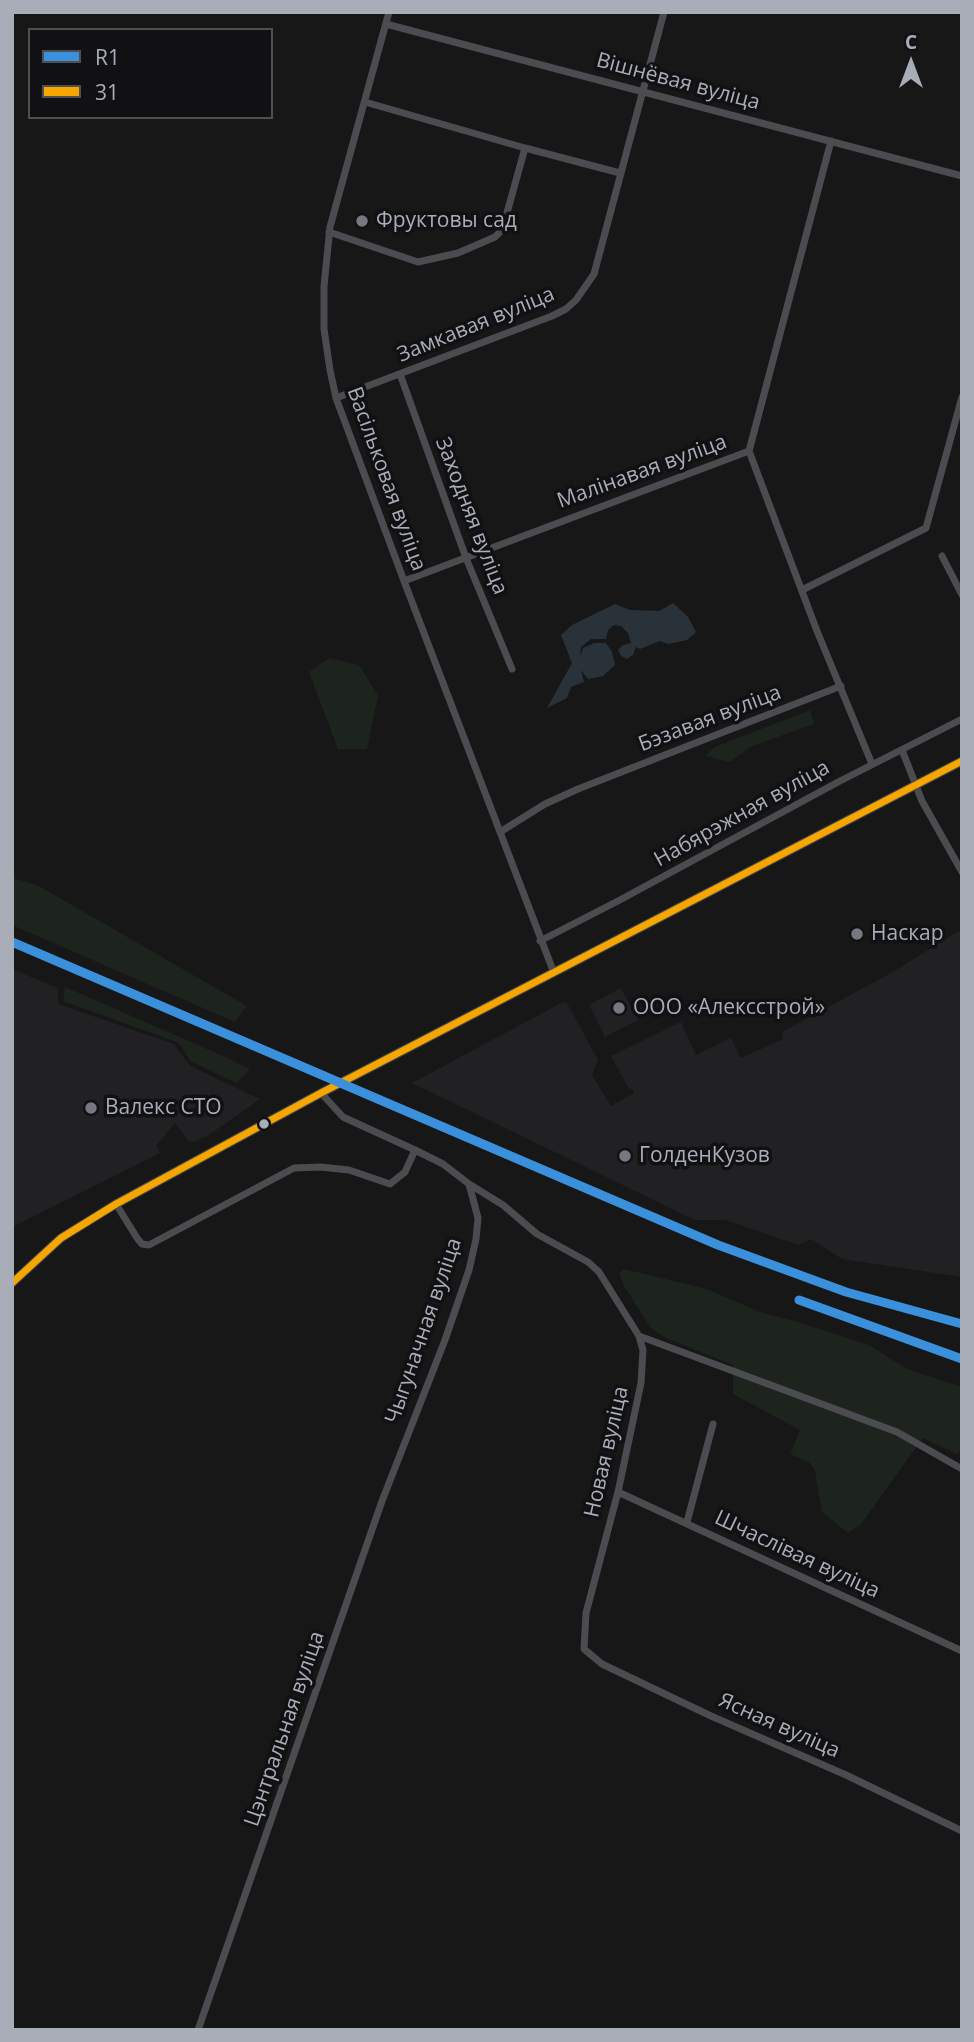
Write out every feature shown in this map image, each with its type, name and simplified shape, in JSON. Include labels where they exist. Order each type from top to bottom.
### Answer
[{"type":"street","name":"Васільковая вуліца","points":[[389,12],[329,232],[324,286],[324,329],[336,398],[554,974]]},
{"type":"street","name":"Замкавая вуліца","points":[[336,398],[552,316],[576,300],[594,274],[664,12]]},
{"type":"street","name":"Вішнёвая вуліца","points":[[386,24],[962,176]]},
{"type":"street","points":[[365,102],[620,173]]},
{"type":"street","name":"Малінавая вуліца","points":[[404,580],[749,451],[831,141]]},
{"type":"street","points":[[329,232],[418,262],[458,253],[495,237],[501,231],[525,148]]},
{"type":"street","name":"Заходняя вуліца","points":[[400,374],[466,558],[512,669]]},
{"type":"street","points":[[802,590],[926,528],[962,397]]},
{"type":"street","points":[[749,451],[872,764]]},
{"type":"street","points":[[942,556],[962,596]]},
{"type":"street","name":"Бэзавая вуліца","points":[[500,832],[545,804],[578,789],[841,686]]},
{"type":"street","name":"Набярэжная вуліца","points":[[540,941],[962,719]]},
{"type":"street","points":[[902,750],[929,813],[962,872]]},
{"type":"street","points":[[12,1283],[61,1238],[116,1204],[321,1093],[962,761]]},
{"type":"street","points":[[321,1093],[344,1117],[443,1164],[469,1184]]},
{"type":"street","points":[[116,1204],[137,1238],[142,1244],[149,1245],[294,1168],[349,1170],[390,1184],[405,1172],[415,1150]]},
{"type":"street","name":"Новая вуліца","points":[[469,1184],[503,1206],[537,1234],[588,1262],[599,1272],[639,1336],[643,1350],[641,1383],[618,1492],[586,1613],[584,1648]]},
{"type":"street","name":"Чыгуначная вуліца","points":[[405,1440],[445,1340],[469,1270],[478,1218],[469,1184]]},
{"type":"street","points":[[639,1336],[897,1432],[962,1469]]},
{"type":"street","points":[[687,1522],[713,1423]]},
{"type":"street","name":"Цэнтральная вуліца","points":[[198,2030],[405,1440]]},
{"type":"street","name":"Шчаслівая вуліца","points":[[618,1492],[962,1651]]},
{"type":"street","name":"Ясная вуліца","points":[[584,1648],[602,1664],[962,1831]]},
{"type":"shaded area","points":[[673,603],[688,617],[696,632],[687,640],[668,644],[660,641],[640,649],[636,647],[633,655],[627,659],[621,656],[618,650],[631,643],[628,633],[621,626],[614,625],[608,630],[606,639],[591,639],[581,647],[580,657],[583,648],[594,643],[606,643],[612,652],[615,665],[603,676],[588,679],[581,670],[584,682],[571,687],[567,698],[547,708],[572,663],[561,635],[572,625],[615,604],[630,610],[659,611]]},
{"type":"shaded area","points":[[329,658],[359,665],[378,696],[367,749],[338,749],[309,672]]},
{"type":"shaded area","points":[[810,710],[814,724],[750,747],[730,762],[705,756],[715,747]]},
{"type":"shaded area","points":[[12,878],[37,885],[247,1006],[235,1022],[12,925]]},
{"type":"shaded area","points":[[962,929],[962,1277],[842,1259],[811,1239],[798,1245],[726,1220],[695,1220],[412,1083],[563,1002],[567,1003],[598,1060],[592,1075],[611,1106],[634,1093],[632,1088],[629,1089],[611,1056],[681,1022],[696,1055],[731,1038],[741,1058],[783,1039],[782,1032],[891,973]]},
{"type":"shaded area","points":[[12,969],[58,988],[58,1004],[174,1044],[190,1066],[260,1099],[206,1137],[190,1143],[175,1123],[156,1146],[160,1153],[12,1227]]},
{"type":"shaded area","points":[[65,987],[250,1069],[237,1083],[190,1061],[179,1043],[63,1001]]},
{"type":"shaded area","points":[[621,988],[638,1020],[605,1037],[589,1005]]},
{"type":"shaded area","points":[[624,1269],[707,1289],[760,1312],[869,1345],[907,1369],[962,1387],[962,1446],[958,1455],[923,1438],[861,1524],[848,1533],[822,1512],[815,1471],[810,1463],[790,1454],[800,1430],[733,1394],[733,1365],[666,1338],[651,1328],[624,1286],[619,1273]]},
{"type":"transit line","name":"31","points":[[12,1283],[61,1238],[116,1204],[321,1093],[962,761]]},
{"type":"transit line","name":"R1","points":[[12,942],[718,1245],[846,1292],[962,1324]]},
{"type":"transit line","name":"R1","points":[[799,1300],[962,1359]]},
{"type":"place","name":"Фруктовы сад","points":[[362,221]]},
{"type":"place","name":"Наскар","points":[[857,934]]},
{"type":"place","name":"ООО «Алексстрой»","points":[[619,1008]]},
{"type":"place","name":"Валекс СТО","points":[[91,1108]]},
{"type":"place","name":"ГолденКузов","points":[[625,1156]]}]
